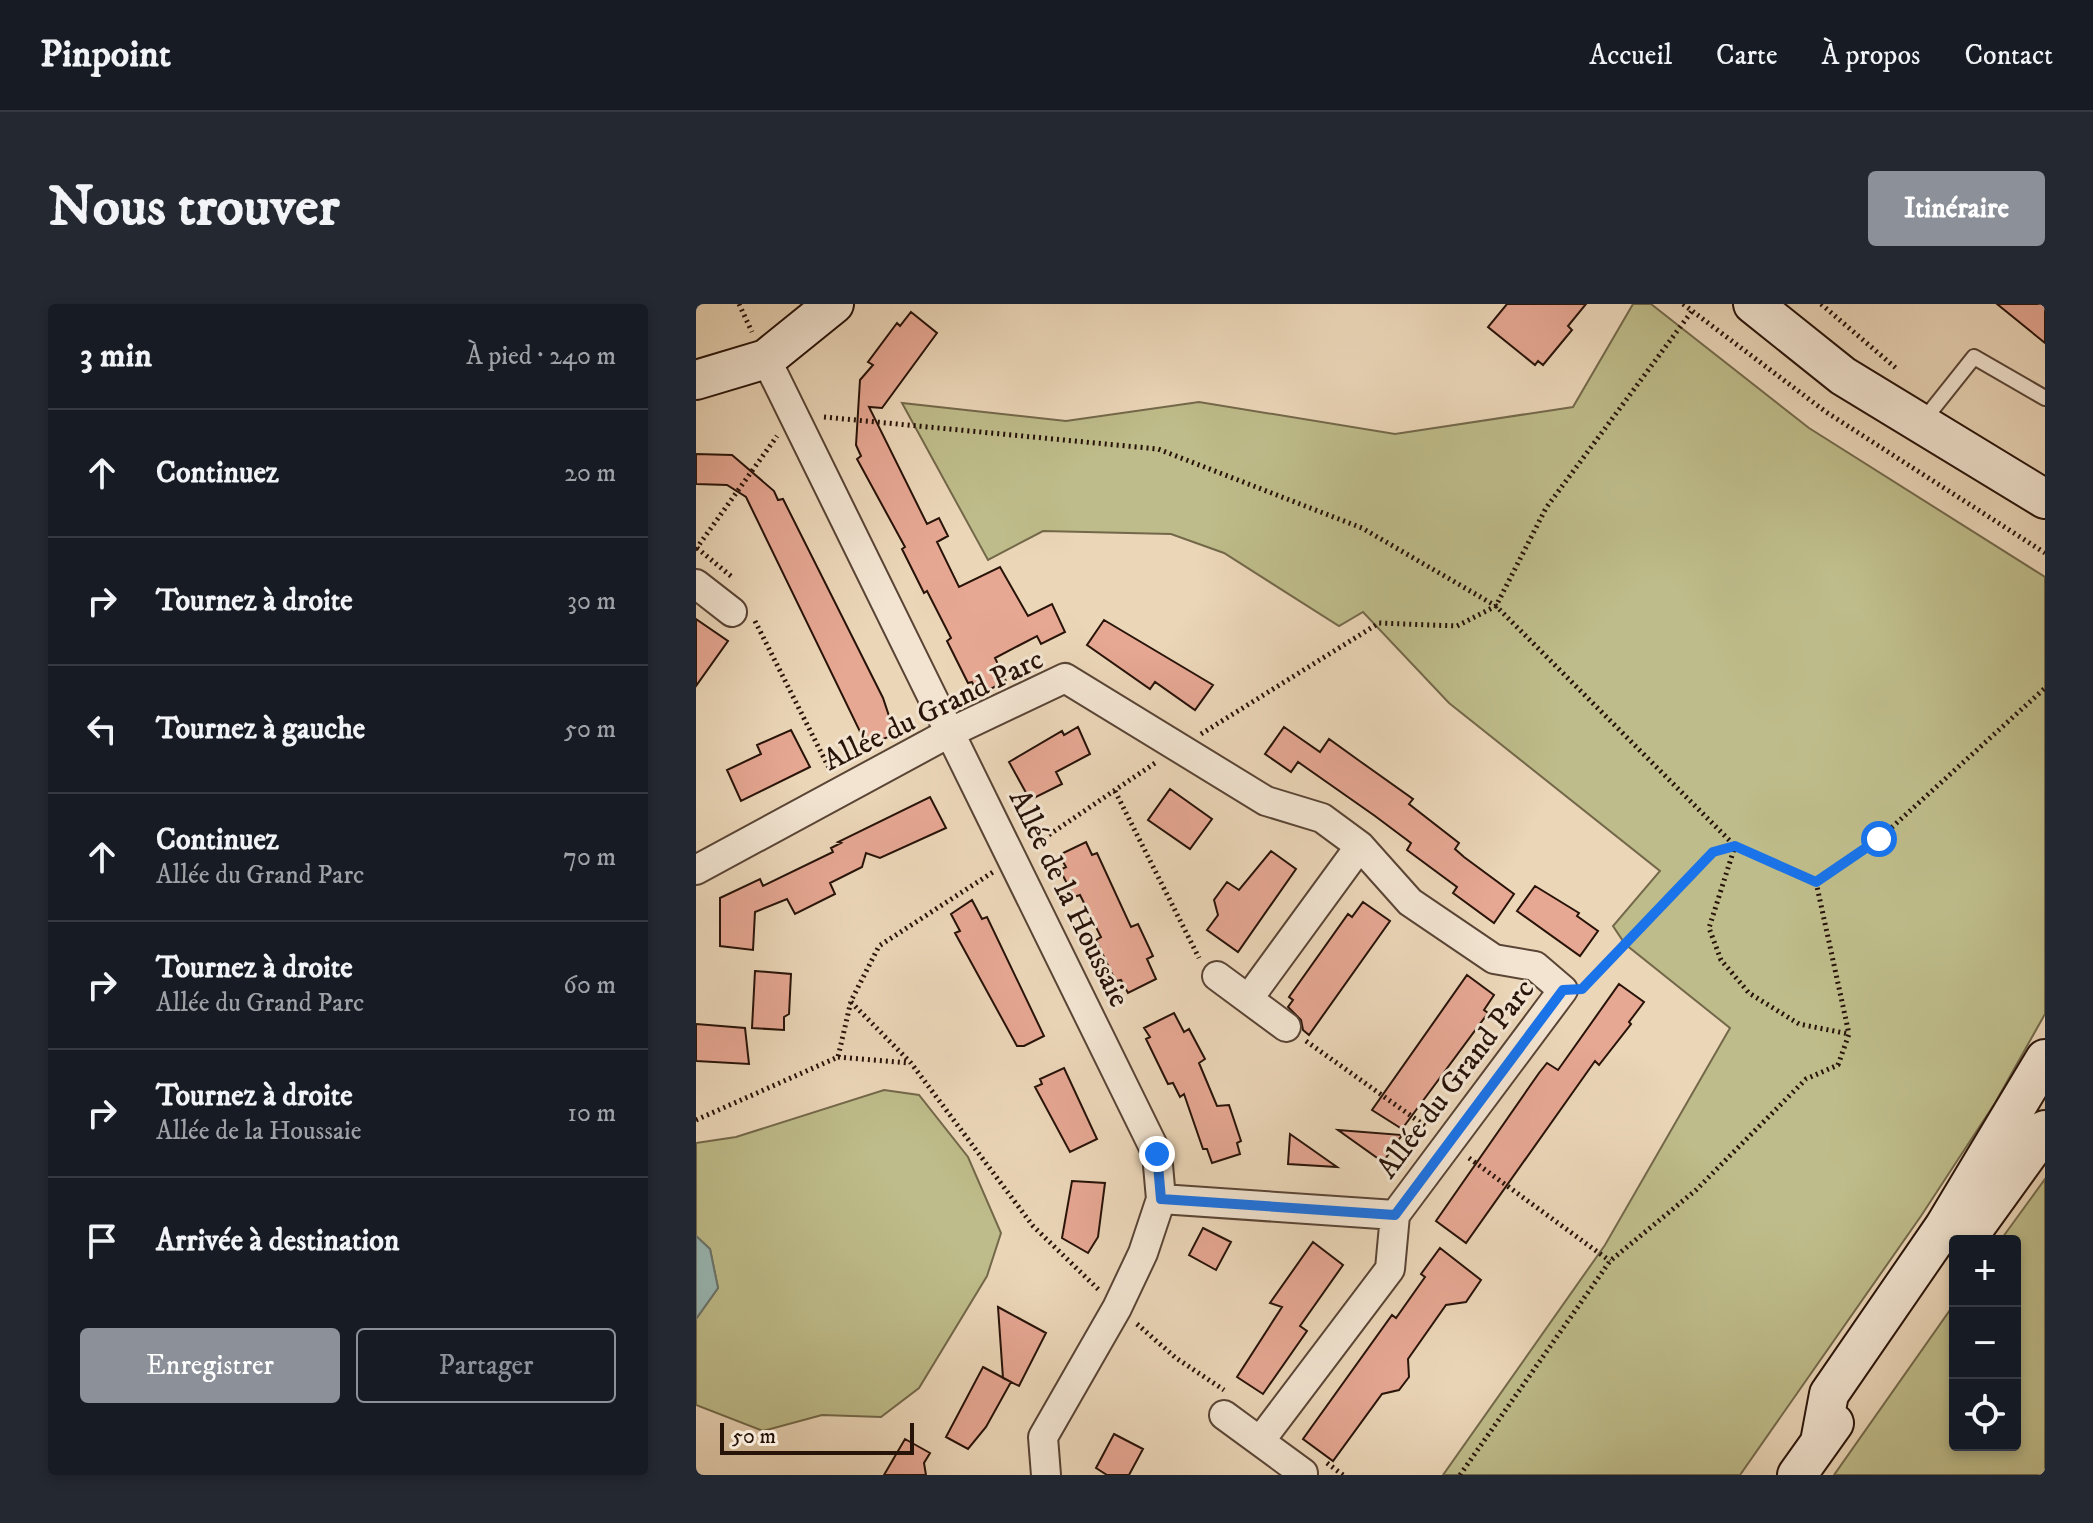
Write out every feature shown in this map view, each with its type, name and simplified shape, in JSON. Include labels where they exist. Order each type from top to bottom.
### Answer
[{"type":"main road","points":[[696,380],[766,359],[834,304]]},
{"type":"main road","points":[[1753,304],[1843,376],[2045,499]]},
{"type":"main road","points":[[1820,1442],[1829,1394],[1944,1227],[2045,1059]]},
{"type":"main road","points":[[1969,1235],[2045,1130]]},
{"type":"main road","points":[[1797,1475],[1949,1263]]},
{"type":"street","name":"Allée de la Houssaie","points":[[766,359],[1157,1154],[1161,1199],[1143,1253],[1117,1308],[1043,1437],[1046,1475]]},
{"type":"street","points":[[696,584],[740,605]]},
{"type":"street","name":"Allée du Grand Parc","points":[[696,870],[949,733],[1065,678],[1266,801],[1322,818],[1360,846],[1410,902],[1494,959],[1535,966],[1563,990],[1395,1215],[1161,1199]]},
{"type":"street","points":[[1249,998],[1360,846]]},
{"type":"street","points":[[1217,976],[1286,1027]]},
{"type":"street","points":[[1260,1441],[1390,1269],[1395,1215]]},
{"type":"street","points":[[1224,1415],[1303,1473]]},
{"type":"lane","points":[[1920,425],[1974,357],[2045,398]]},
{"type":"path","points":[[1683,304],[1826,412],[2045,553]]},
{"type":"path","points":[[838,1057],[851,1001],[879,946],[1179,747],[1379,623],[1457,626],[1496,606],[1546,508],[1692,311]]},
{"type":"path","points":[[841,792],[740,605],[731,573],[696,548],[793,415],[913,423],[1158,449],[1362,528],[1496,606],[1735,846],[1816,882]]},
{"type":"path","points":[[1816,882],[1879,839],[2045,688]]},
{"type":"path","points":[[1115,791],[1199,958],[1217,976]]},
{"type":"path","points":[[1563,990],[1582,989],[1713,852],[1735,846]]},
{"type":"path","points":[[1735,846],[1709,928],[1721,960],[1749,993],[1799,1024],[1849,1034]]},
{"type":"path","points":[[1460,1475],[1610,1261],[1696,1190],[1806,1079],[1838,1065],[1849,1034],[1816,882]]},
{"type":"path","points":[[851,1001],[911,1063],[1033,1226],[1117,1308]]},
{"type":"path","points":[[696,1120],[838,1057],[911,1063]]},
{"type":"shaded area","points":[[1633,304],[1651,304],[1809,428],[2045,577],[2045,1014],[1995,1103],[1921,1216],[1740,1475],[1443,1475],[1605,1245],[1730,1028],[1625,944],[1613,926],[1660,871],[1449,703],[1363,612],[1339,626],[1224,553],[1171,534],[1043,531],[988,560],[902,403],[1066,421],[1199,402],[1395,434],[1573,407]]},
{"type":"shaded area","points":[[884,1090],[919,1095],[968,1157],[1001,1233],[987,1276],[919,1388],[881,1417],[822,1415],[763,1431],[696,1405],[696,1319],[718,1288],[710,1249],[696,1236],[696,1143],[736,1137]]},
{"type":"shaded area","points":[[2045,1179],[2045,1475],[1834,1475],[1949,1312],[1949,1451],[2021,1451],[2021,1235],[2004,1235]]},
{"type":"water","points":[[696,1236],[710,1249],[718,1288],[696,1319]]},
{"type":"building","points":[[1507,304],[1586,304],[1568,326],[1572,330],[1543,365],[1538,361],[1535,365],[1488,327]]},
{"type":"building","points":[[1997,304],[2045,304],[2045,343]]},
{"type":"building","points":[[911,312],[937,333],[882,408],[869,407],[927,524],[939,518],[948,536],[937,542],[959,587],[1000,567],[1028,616],[1052,604],[1065,632],[1041,644],[1037,636],[995,658],[1006,681],[979,695],[972,682],[968,683],[947,641],[951,638],[927,591],[924,593],[902,549],[905,547],[857,459],[861,456],[856,445],[860,380],[873,365],[868,362],[897,323],[900,326]]},
{"type":"building","points":[[696,454],[732,455],[774,491],[778,500],[783,499],[883,698],[895,734],[867,746],[746,497],[727,485],[696,484]]},
{"type":"building","points":[[696,619],[728,641],[696,686]]},
{"type":"building","points":[[1104,620],[1213,685],[1195,710],[1155,682],[1150,689],[1087,645]]},
{"type":"building","points":[[1078,727],[1090,754],[1056,772],[1062,784],[1030,800],[1009,762],[1062,731],[1064,735]]},
{"type":"building","points":[[1284,727],[1320,752],[1329,739],[1413,799],[1409,804],[1459,843],[1455,849],[1514,894],[1494,923],[1453,893],[1457,887],[1407,850],[1411,843],[1375,816],[1298,762],[1291,772],[1265,754]]},
{"type":"building","points":[[791,730],[810,767],[741,801],[727,770],[761,754],[757,745]]},
{"type":"building","points":[[1170,789],[1212,819],[1190,849],[1148,820]]},
{"type":"building","points":[[930,797],[946,828],[880,858],[866,853],[862,867],[830,883],[835,894],[795,914],[787,899],[755,912],[753,950],[720,946],[720,898],[760,879],[763,886],[833,852],[831,848],[841,843],[838,842]]},
{"type":"building","points":[[1086,842],[1092,855],[1097,853],[1131,927],[1138,924],[1153,956],[1147,959],[1156,979],[1128,993],[1121,980],[1116,981],[1111,972],[1096,940],[1101,937],[1080,895],[1074,897],[1060,870],[1066,867],[1059,855]]},
{"type":"building","points":[[1271,851],[1296,869],[1238,952],[1207,930],[1218,915],[1214,900],[1227,882],[1239,890]]},
{"type":"building","points":[[1535,886],[1579,913],[1577,916],[1598,931],[1580,956],[1517,911]]},
{"type":"building","points":[[972,900],[982,919],[987,917],[1044,1036],[1024,1046],[1017,1046],[955,933],[960,931],[951,914]]},
{"type":"building","points":[[1363,902],[1390,921],[1309,1035],[1303,1030],[1301,1020],[1288,1007],[1293,1000],[1289,997],[1348,914],[1352,917]]},
{"type":"building","points":[[755,971],[791,974],[789,1014],[784,1017],[784,1030],[752,1028]]},
{"type":"building","points":[[1467,975],[1494,995],[1484,1010],[1488,1013],[1402,1129],[1372,1110]]},
{"type":"building","points":[[1619,984],[1644,1002],[1599,1065],[1595,1061],[1466,1243],[1436,1221],[1539,1073],[1547,1063],[1558,1070]]},
{"type":"building","points":[[1174,1013],[1184,1032],[1189,1029],[1205,1059],[1199,1063],[1217,1106],[1229,1105],[1241,1141],[1237,1143],[1240,1154],[1212,1163],[1207,1149],[1203,1149],[1184,1094],[1180,1097],[1173,1083],[1168,1084],[1146,1039],[1150,1037],[1144,1028]]},
{"type":"building","points":[[696,1024],[745,1028],[749,1064],[696,1061]]},
{"type":"building","points":[[1064,1068],[1097,1139],[1070,1152],[1035,1087],[1042,1084],[1040,1079]]},
{"type":"building","points":[[1338,1130],[1402,1135],[1383,1162]]},
{"type":"building","points":[[1290,1134],[1337,1167],[1288,1164]]},
{"type":"building","points":[[1072,1181],[1105,1183],[1098,1237],[1088,1253],[1062,1238]]},
{"type":"building","points":[[1203,1228],[1231,1242],[1216,1270],[1189,1255]]},
{"type":"building","points":[[1313,1242],[1343,1265],[1300,1326],[1307,1331],[1263,1394],[1237,1377],[1282,1307],[1270,1303]]},
{"type":"building","points":[[1440,1248],[1481,1280],[1466,1302],[1446,1305],[1408,1359],[1409,1377],[1399,1390],[1382,1394],[1333,1461],[1303,1439],[1392,1315],[1396,1318],[1425,1277],[1421,1274]]},
{"type":"building","points":[[998,1307],[1046,1333],[1019,1386],[1003,1378]]},
{"type":"building","points":[[983,1367],[1011,1382],[986,1427],[968,1449],[946,1437]]},
{"type":"building","points":[[1114,1434],[1143,1449],[1129,1475],[1107,1475],[1096,1468]]},
{"type":"building","points":[[905,1439],[930,1453],[924,1463],[926,1475],[884,1475]]},
{"type":"route","points":[[1157,1154],[1161,1199],[1395,1215],[1563,990],[1582,989],[1713,852],[1735,846],[1816,882],[1879,839]]}]
